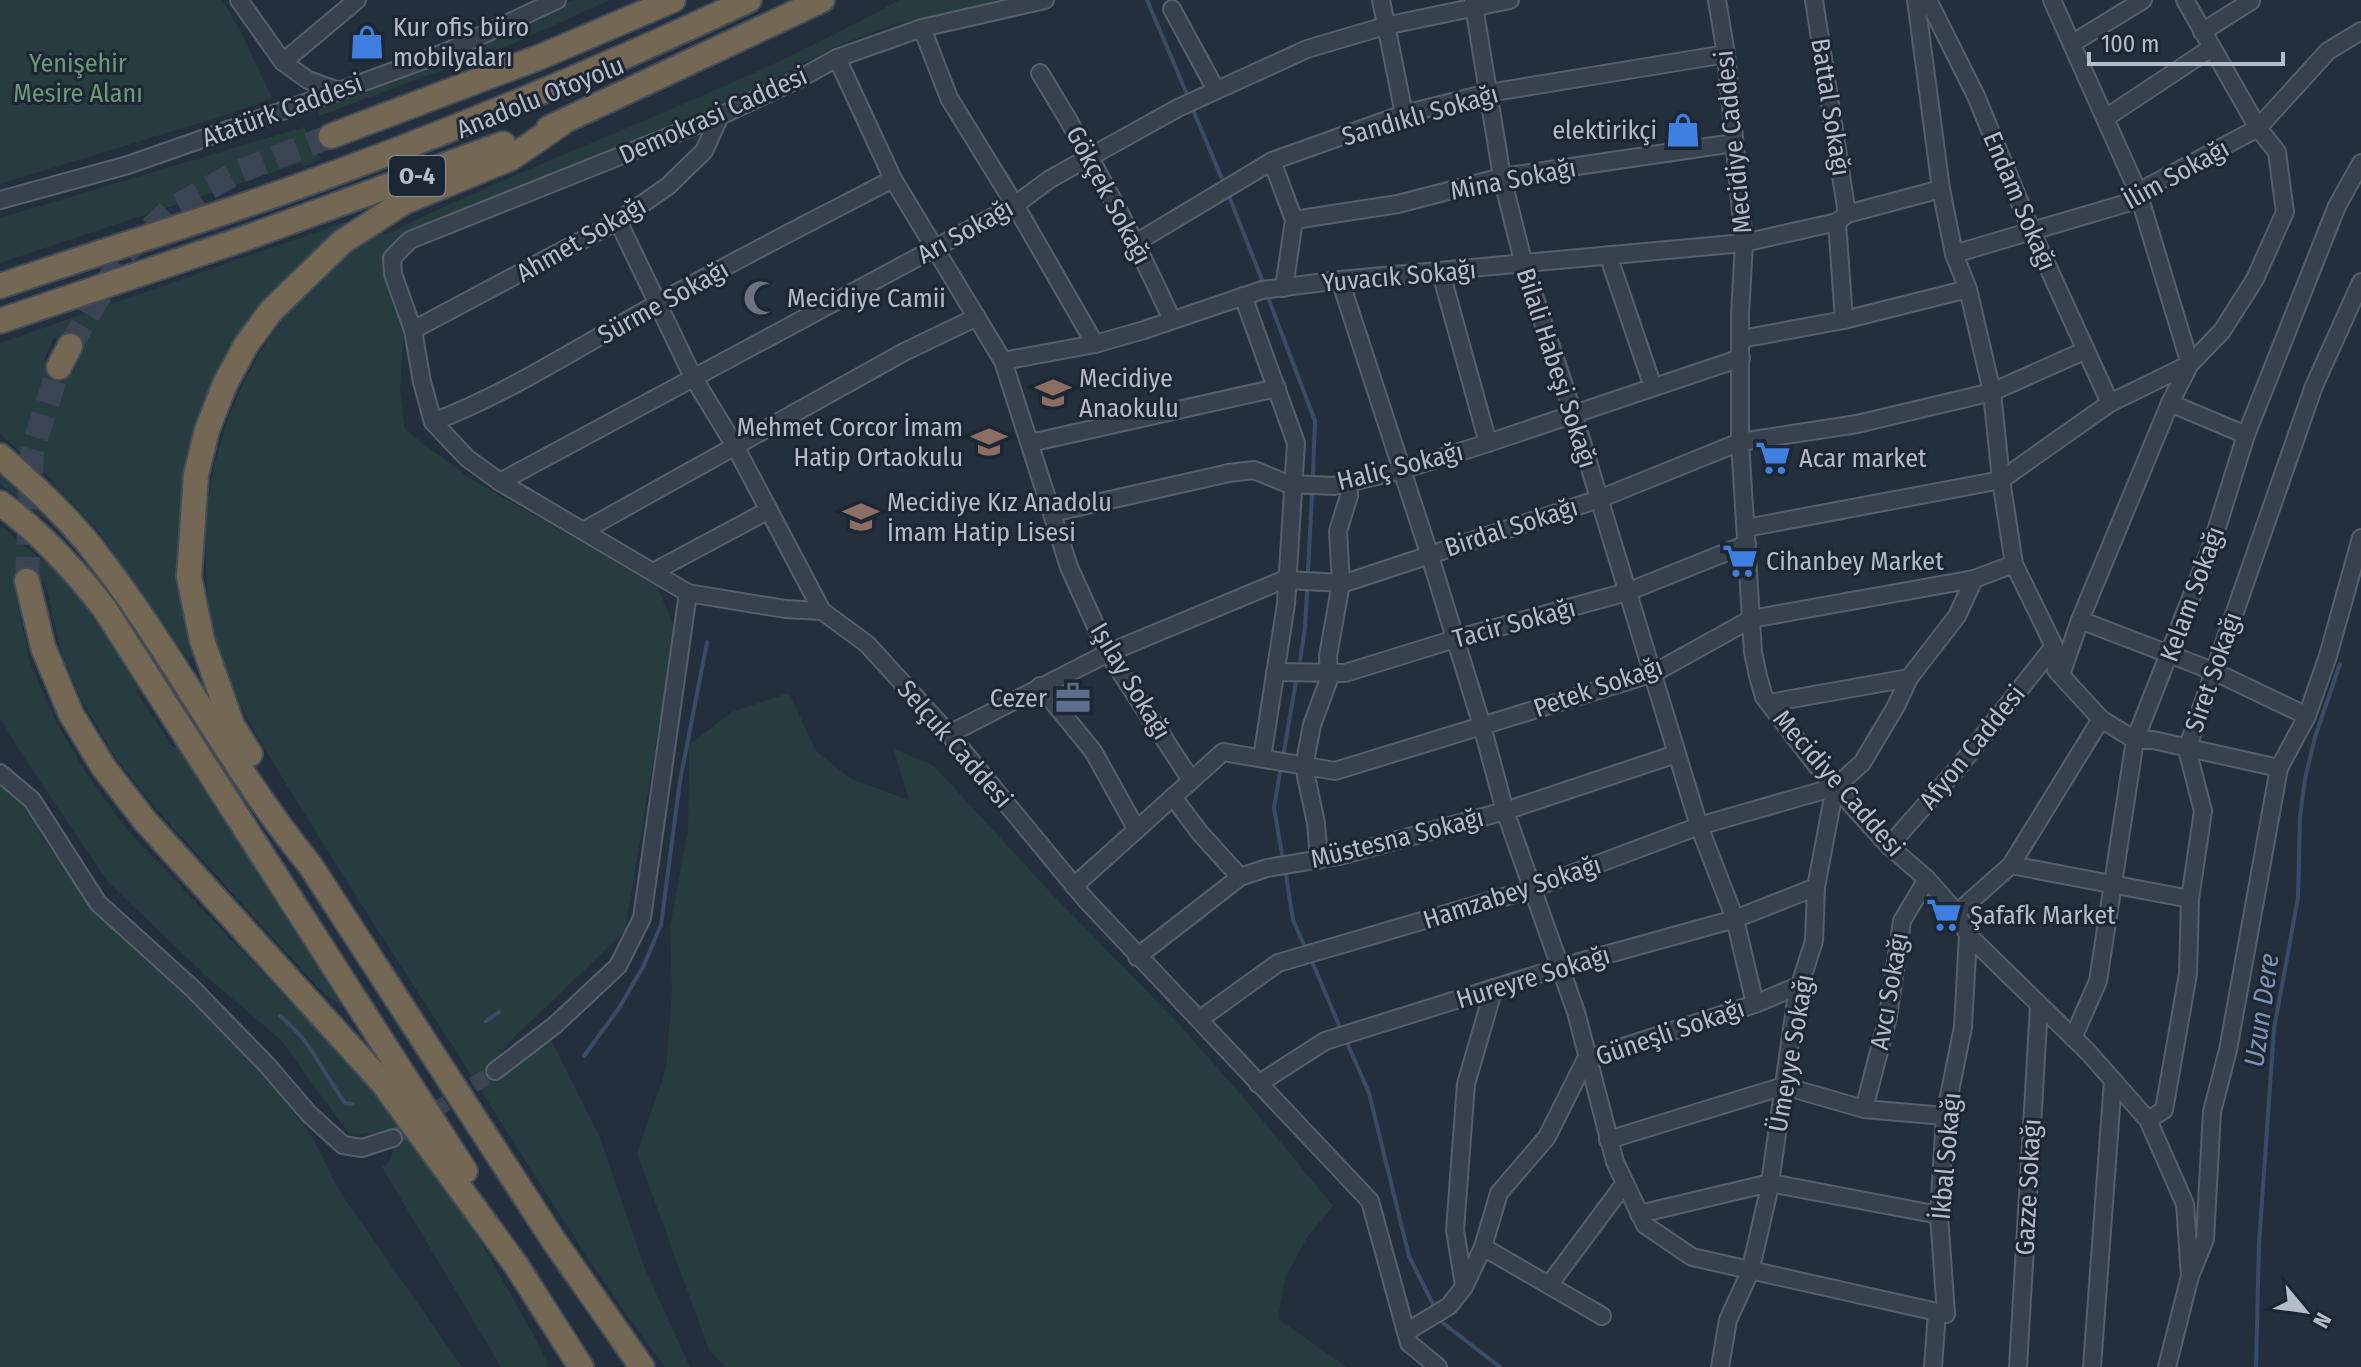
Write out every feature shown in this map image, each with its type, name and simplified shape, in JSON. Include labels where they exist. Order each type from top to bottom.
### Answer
[{"type":"highway","points":[[331,136],[540,57],[673,0]]},
{"type":"highway","name":"Anadolu Otoyolu","points":[[0,286],[285,191],[440,132],[626,57],[749,0]]},
{"type":"highway","name":"Anadolu Otoyolu","points":[[0,321],[260,234],[562,123],[822,0]]},
{"type":"highway","points":[[310,865],[287,814],[232,725],[202,640],[189,577],[196,475],[207,430],[225,384],[262,323],[306,274],[342,242],[404,202],[511,158],[562,123]]},
{"type":"highway","points":[[0,456],[46,496],[94,551],[148,626],[275,823],[310,865],[554,1241],[642,1367]]},
{"type":"highway","points":[[0,503],[69,563],[104,608],[491,1211],[516,1265]]},
{"type":"highway","points":[[27,581],[43,647],[71,714],[104,768],[146,822],[382,1082],[516,1265],[581,1367]]},
{"type":"street","points":[[239,0],[283,62],[308,80],[339,91]]},
{"type":"street","points":[[283,62],[357,0]]},
{"type":"street","name":"Atatürk Caddesi","points":[[0,200],[128,165],[339,91],[446,52],[557,0]]},
{"type":"street","name":"Demokrasi Caddesi","points":[[413,330],[393,274],[392,258],[410,240],[720,116],[837,58],[922,28],[1045,0]]},
{"type":"street","points":[[1381,0],[1404,114]]},
{"type":"street","name":"Arı Sokağı","points":[[500,482],[936,249],[1015,205],[1050,179],[1178,108],[1307,49],[1474,3],[1510,0]]},
{"type":"street","name":"Mecidiye Caddesi","points":[[1717,0],[1726,54],[1744,243],[1740,442],[1751,619],[1758,676],[1769,703],[1835,787],[1889,846],[1927,879],[1957,913],[1968,935],[2073,1038],[2148,1120],[2185,1204],[2190,1276]]},
{"type":"street","name":"Battal Sokağı","points":[[1814,0],[1842,218],[1844,320]]},
{"type":"street","points":[[1916,0],[1941,189],[1954,254],[1968,289],[1992,392],[2014,564],[2054,646],[2056,670],[2101,719],[2135,740],[2153,740],[2279,768]]},
{"type":"street","name":"Endam Sokağı","points":[[1928,0],[1976,96],[2031,230],[2110,403]]},
{"type":"street","points":[[2052,0],[2138,192],[2190,364]]},
{"type":"street","points":[[2073,43],[2143,0]]},
{"type":"street","points":[[2061,675],[2080,620],[2170,403],[2190,364],[2222,331],[2255,279],[2285,212],[2277,152],[2258,128],[2185,0]]},
{"type":"street","points":[[2202,32],[2251,1]]},
{"type":"street","name":"Bilali Habeşi Sokağı","points":[[1474,3],[1502,177],[1524,265],[1574,416],[1699,826],[1735,919],[1755,1004]]},
{"type":"street","points":[[1172,9],[1216,90]]},
{"type":"street","points":[[922,28],[949,98],[1095,344]]},
{"type":"street","name":"İlim Sokağı","points":[[1954,254],[2134,201],[2138,192],[2258,128],[2328,51],[2361,31]]},
{"type":"street","points":[[2107,117],[2211,48]]},
{"type":"street","name":"Sandıklı Sokağı","points":[[1137,242],[1272,161],[1404,114],[1488,93],[1726,54]]},
{"type":"street","name":"Işılay Sokağı","points":[[837,58],[893,179],[1003,361],[1069,567],[1108,653],[1191,780]]},
{"type":"street","name":"Gökçek Sokağı","points":[[1040,73],[1092,157],[1137,242],[1172,320]]},
{"type":"street","name":"Ahmet Sokağı","points":[[413,330],[618,221],[668,186],[704,151],[720,116]]},
{"type":"street","name":"Mina Sokağı","points":[[1294,220],[1398,204],[1502,177],[1734,143]]},
{"type":"street","points":[[1272,161],[1294,220],[1284,288]]},
{"type":"street","name":"Kelam Sokağı","points":[[2073,1038],[2098,981],[2135,740],[2211,547],[2246,435],[2337,206],[2361,163]]},
{"type":"street","name":"Sürme Sokağı","points":[[433,422],[455,414],[557,361],[656,304],[893,179]]},
{"type":"street","name":"Yuvacık Sokağı","points":[[1003,361],[1095,344],[1262,290],[1744,243],[1941,189]]},
{"type":"street","points":[[618,221],[693,377],[735,446],[822,611]]},
{"type":"street","points":[[1608,255],[1653,387]]},
{"type":"street","points":[[1441,273],[1488,443]]},
{"type":"street","points":[[1340,280],[1429,553],[1505,811],[1576,1012],[1608,1140],[1645,1225],[1692,1257],[1937,1312]]},
{"type":"street","name":"Siret Sokağı","points":[[2148,1120],[2164,1110],[2188,974],[2190,899],[2203,811],[2187,749],[2314,386],[2361,282]]},
{"type":"street","points":[[1741,339],[1844,320],[1968,289]]},
{"type":"street","points":[[1243,296],[1296,443],[1287,580],[1262,758]]},
{"type":"street","points":[[583,531],[904,352],[977,317]]},
{"type":"street","points":[[413,330],[433,422],[467,458],[500,482],[688,593],[785,609],[822,611]]},
{"type":"street","name":"Birdal Sokağı","points":[[949,734],[1108,653],[1287,580],[1341,583],[1599,499],[1740,442],[1857,424],[1992,392],[2016,384],[2086,350]]},
{"type":"street","name":"Haliç Sokağı","points":[[1052,513],[1254,470],[1294,484],[1334,486],[1402,470],[1574,416],[1741,358]]},
{"type":"street","points":[[2001,480],[2110,403],[2190,364]]},
{"type":"street","points":[[1030,443],[1277,388]]},
{"type":"street","points":[[2170,403],[2246,435]]},
{"type":"street","name":"Tacir Sokağı","points":[[1275,672],[1345,673],[1627,592],[1746,536],[2001,480]]},
{"type":"street","points":[[1319,860],[1316,823],[1305,766],[1312,725],[1328,684],[1328,656],[1341,583],[1338,531],[1349,496],[1349,482]]},
{"type":"street","points":[[653,572],[769,510]]},
{"type":"street","points":[[2167,1367],[2190,1276],[2205,1239],[2212,1112],[2228,1050],[2279,768],[2307,716],[2357,568],[2361,538]]},
{"type":"street","name":"Petek Sokağı","points":[[1191,780],[1223,752],[1335,771],[1654,673],[1751,619],[1974,579],[2014,564]]},
{"type":"street","points":[[1835,787],[1862,763],[1909,678],[1957,616],[1974,579]]},
{"type":"street","points":[[495,1071],[555,1025],[618,966],[638,928],[642,918],[688,593]]},
{"type":"street","name":"Selçuk Caddesi","points":[[822,611],[867,644],[949,734],[1074,886],[1137,957],[1200,1019],[1370,1201],[1409,1343],[1438,1367]]},
{"type":"street","points":[[2080,620],[2213,671],[2307,716]]},
{"type":"street","name":"Afyon Caddesi","points":[[1889,846],[1957,769],[2054,646]]},
{"type":"street","points":[[1769,703],[1909,678]]},
{"type":"street","points":[[1040,686],[1093,751],[1137,830]]},
{"type":"street","points":[[1957,913],[2011,865],[2101,719]]},
{"type":"street","name":"Müstesna Sokağı","points":[[1137,957],[1240,877],[1267,868],[1319,860],[1505,811],[1676,754]]},
{"type":"street","points":[[0,773],[32,800],[98,903],[192,988],[267,1065],[309,1114],[343,1145],[362,1148],[393,1138]]},
{"type":"street","points":[[1074,886],[1191,780]]},
{"type":"street","name":"Hamzabey Sokağı","points":[[1200,1019],[1278,963],[1531,889],[1699,826],[1835,787]]},
{"type":"street","name":"Ümeyye Sokağı","points":[[1720,1367],[1728,1320],[1750,1272],[1770,1183],[1798,986],[1814,941],[1816,887],[1835,787]]},
{"type":"street","points":[[1173,797],[1200,833],[1240,877]]},
{"type":"street","points":[[2011,865],[2190,899]]},
{"type":"street","name":"Avcı Sokağı","points":[[1864,1109],[1888,1017],[1902,921],[1927,879]]},
{"type":"street","name":"Hureyre Sokağı","points":[[1258,1084],[1325,1041],[1558,968],[1735,919],[1816,887]]},
{"type":"street","name":"İkbal Sokağı","points":[[1933,1367],[1937,1312],[1946,1314],[1939,1215],[1945,1116],[1963,1027],[1968,935]]},
{"type":"street","name":"Güneşli Sokağı","points":[[1406,1332],[1449,1306],[1464,1287],[1483,1247],[1499,1193],[1547,1137],[1586,1059],[1755,1004],[1798,986]]},
{"type":"street","points":[[1464,1287],[1455,1230],[1466,1084],[1494,988]]},
{"type":"street","name":"Gazze Sokağı","points":[[2018,1367],[2039,1006]]},
{"type":"street","points":[[2092,1367],[2113,1080]]},
{"type":"street","points":[[1608,1140],[1784,1086],[1864,1109],[1945,1116]]},
{"type":"street","points":[[1549,1285],[1625,1183]]},
{"type":"street","points":[[1639,1214],[1770,1183],[1939,1215]]},
{"type":"street","points":[[1483,1247],[1602,1316]]},
{"type":"green space","name":"Yenişehir Mesire Alanı","points":[[0,0],[222,0],[272,98],[0,184]]},
{"type":"green space","points":[[575,0],[610,0],[512,44],[319,116],[318,106],[433,62]]},
{"type":"green space","points":[[899,0],[1012,0],[965,13],[897,23],[837,46],[694,120],[544,185],[390,246],[383,265],[404,329],[400,390],[405,430],[471,479],[657,586],[675,629],[625,931],[506,1045],[492,1065],[499,1079],[550,1038],[600,1138],[645,1269],[690,1367],[665,1367],[544,1191],[347,881],[239,701],[221,658],[210,610],[206,530],[210,492],[217,455],[229,418],[262,350],[309,289],[348,255],[381,233],[385,235],[773,64]]},
{"type":"green space","points":[[304,127],[321,159],[0,263],[0,218]]},
{"type":"green space","points":[[345,222],[347,226],[303,260],[255,314],[184,473],[179,576],[194,655],[188,659],[96,528],[53,484],[55,482],[0,434],[0,343]],"holes":[[[54,337],[82,352],[73,373],[44,361]]]},
{"type":"green space","points":[[0,475],[54,526],[0,484]]},
{"type":"green space","points":[[0,525],[44,562],[46,559],[83,603],[139,688],[136,692],[173,747],[177,746],[342,1006],[323,993],[159,812],[117,760],[83,703],[62,655],[45,581],[14,586],[30,663],[55,720],[86,773],[129,832],[356,1071],[447,1182],[549,1367],[501,1367],[382,1167],[389,1162],[396,1144],[389,1131],[350,1135],[280,1039],[207,977],[107,881],[17,747],[0,718]]},
{"type":"green space","points":[[789,693],[816,751],[851,779],[909,800],[893,748],[934,766],[1050,892],[1178,1023],[1249,1104],[1333,1206],[1308,1236],[1285,1278],[1278,1319],[1347,1367],[726,1367],[709,1350],[637,1153],[666,1069],[672,991],[670,927],[688,830],[689,745],[732,712]]},
{"type":"green space","points":[[0,780],[25,806],[42,838],[71,877],[138,949],[247,1049],[314,1140],[338,1189],[462,1367],[0,1367]]},
{"type":"waterway","points":[[1147,0],[1186,92]]},
{"type":"waterway","points":[[1194,112],[1222,179]]},
{"type":"waterway","points":[[1229,196],[1262,280]]},
{"type":"waterway","points":[[1269,300],[1315,421],[1313,474]]},
{"type":"waterway","points":[[1308,571],[1312,495]]},
{"type":"waterway","points":[[1300,660],[1307,592]]},
{"type":"waterway","points":[[584,1056],[619,1008],[643,967],[661,925],[680,781],[707,642]]},
{"type":"waterway","name":"Uzun Dere","points":[[2256,1367],[2259,1244],[2274,1029],[2298,898],[2300,817],[2305,779],[2315,737],[2340,664]]},
{"type":"waterway","points":[[1284,751],[1296,681]]},
{"type":"waterway","points":[[1280,772],[1274,808],[1282,854]]},
{"type":"waterway","points":[[1286,875],[1293,920],[1304,945]]},
{"type":"waterway","points":[[1313,964],[1339,1025]]},
{"type":"waterway","points":[[486,1021],[499,1012]]},
{"type":"waterway","points":[[280,1016],[309,1047],[345,1103],[353,1104]]},
{"type":"waterway","points":[[1348,1045],[1369,1093],[1409,1256],[1433,1304]]},
{"type":"waterway","points":[[1443,1323],[1500,1367]]},
{"type":"tunnel","points":[[70,346],[124,254],[171,209],[238,172],[331,136]]},
{"type":"tunnel","points":[[27,581],[32,451],[59,367]]},
{"type":"tunnel","points":[[393,1138],[495,1071]]},
{"type":"place","name":"Kur ofis büro mobilyaları","points":[[367,42]]},
{"type":"place","name":"elektirikçi","points":[[1683,130]]},
{"type":"place","name":"Mecidiye Camii","points":[[761,298]]},
{"type":"place","name":"Mecidiye Anaokulu","points":[[1053,393]]},
{"type":"place","name":"Mehmet Corcor İmam Hatip Ortaokulu","points":[[989,442]]},
{"type":"place","name":"Acar market","points":[[1773,458]]},
{"type":"place","name":"Mecidiye Kız Anadolu İmam Hatip Lisesi","points":[[861,517]]},
{"type":"place","name":"Cihanbey Market","points":[[1740,561]]},
{"type":"place","name":"Cezer","points":[[1073,698]]},
{"type":"place","name":"Şafafk Market","points":[[1944,915]]}]
